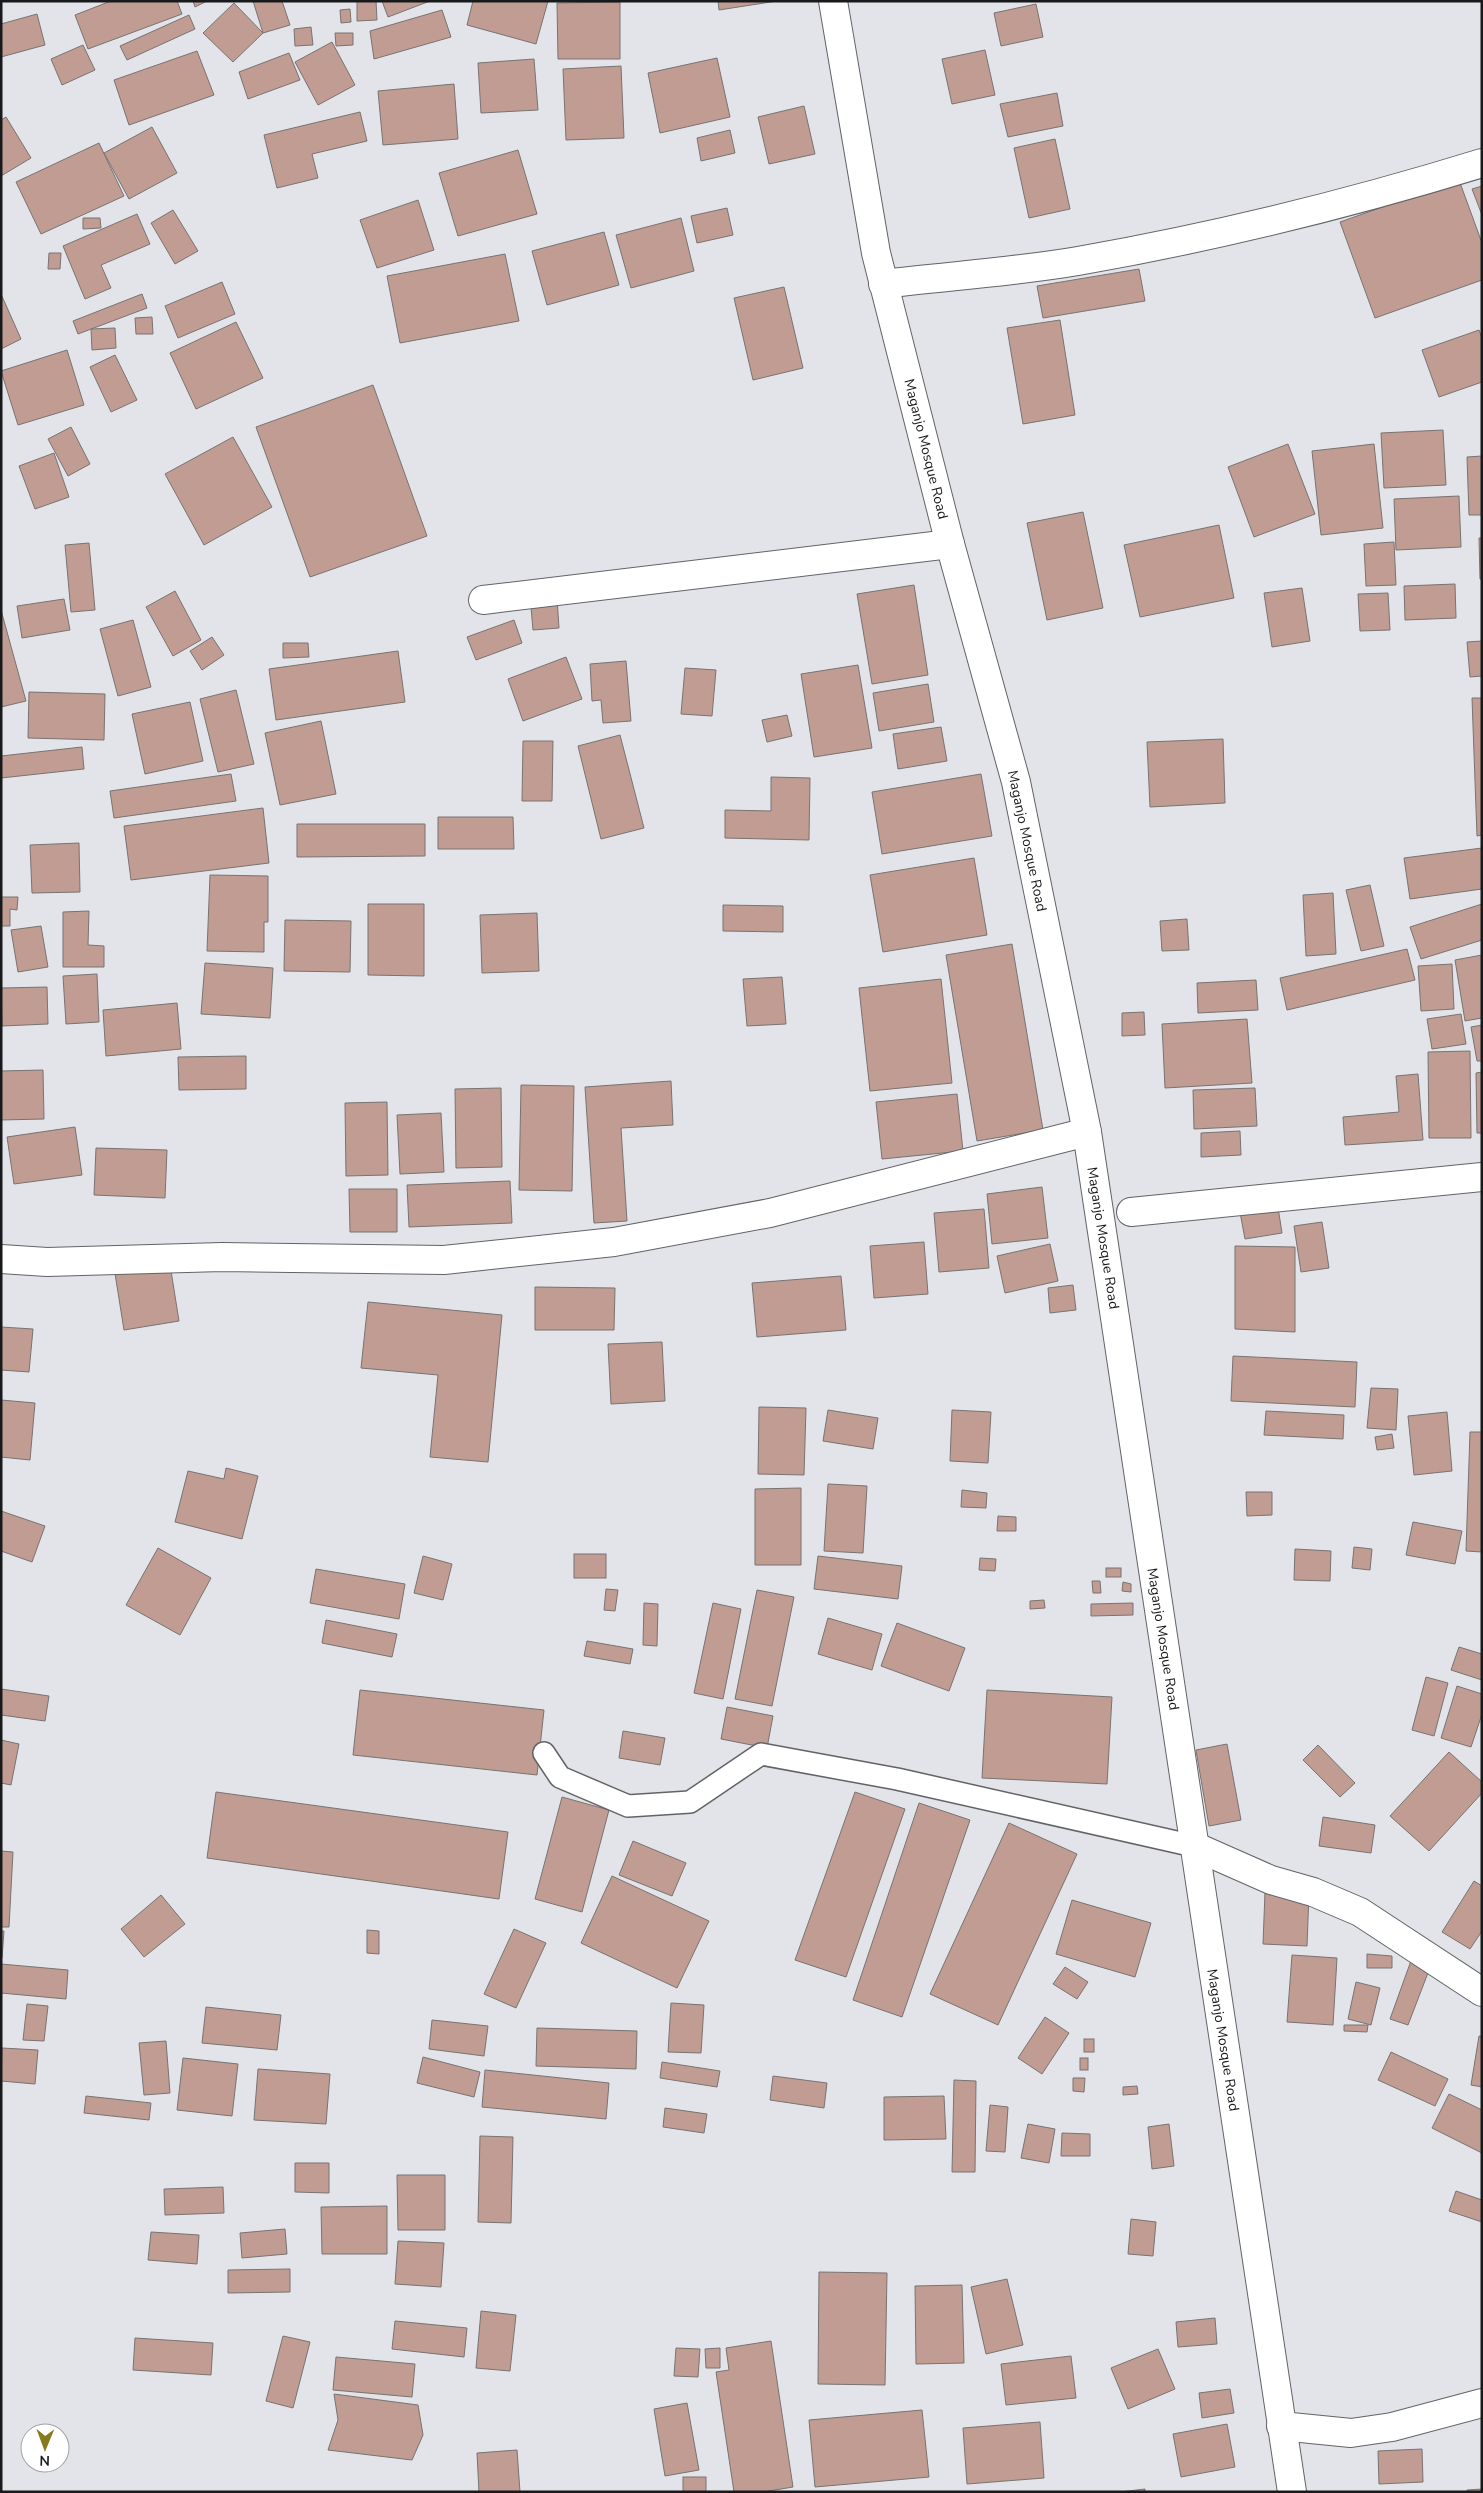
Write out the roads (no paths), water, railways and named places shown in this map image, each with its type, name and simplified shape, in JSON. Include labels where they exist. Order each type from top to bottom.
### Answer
[{"type":"street","name":"Maganjo Mosque Road","points":[[833,1],[876,254],[950,544],[1016,782],[1087,1132],[1292,2492]]},
{"type":"street","points":[[883,284],[1077,261],[1259,226],[1372,197],[1482,163]]},
{"type":"street","points":[[483,600],[950,544]]},
{"type":"street","points":[[1,1259],[47,1262],[222,1257],[444,1260],[614,1242],[770,1213],[1087,1132]]},
{"type":"street","points":[[1131,1212],[1482,1177]]},
{"type":"street","points":[[1194,1846],[1271,1880],[1313,1892],[1360,1912],[1482,1992]]},
{"type":"street","points":[[1281,2426],[1351,2433],[1392,2427],[1482,2403]]},
{"type":"lane","points":[[544,1754],[560,1777],[628,1806],[690,1802],[761,1754],[897,1779],[1194,1846]]}]
